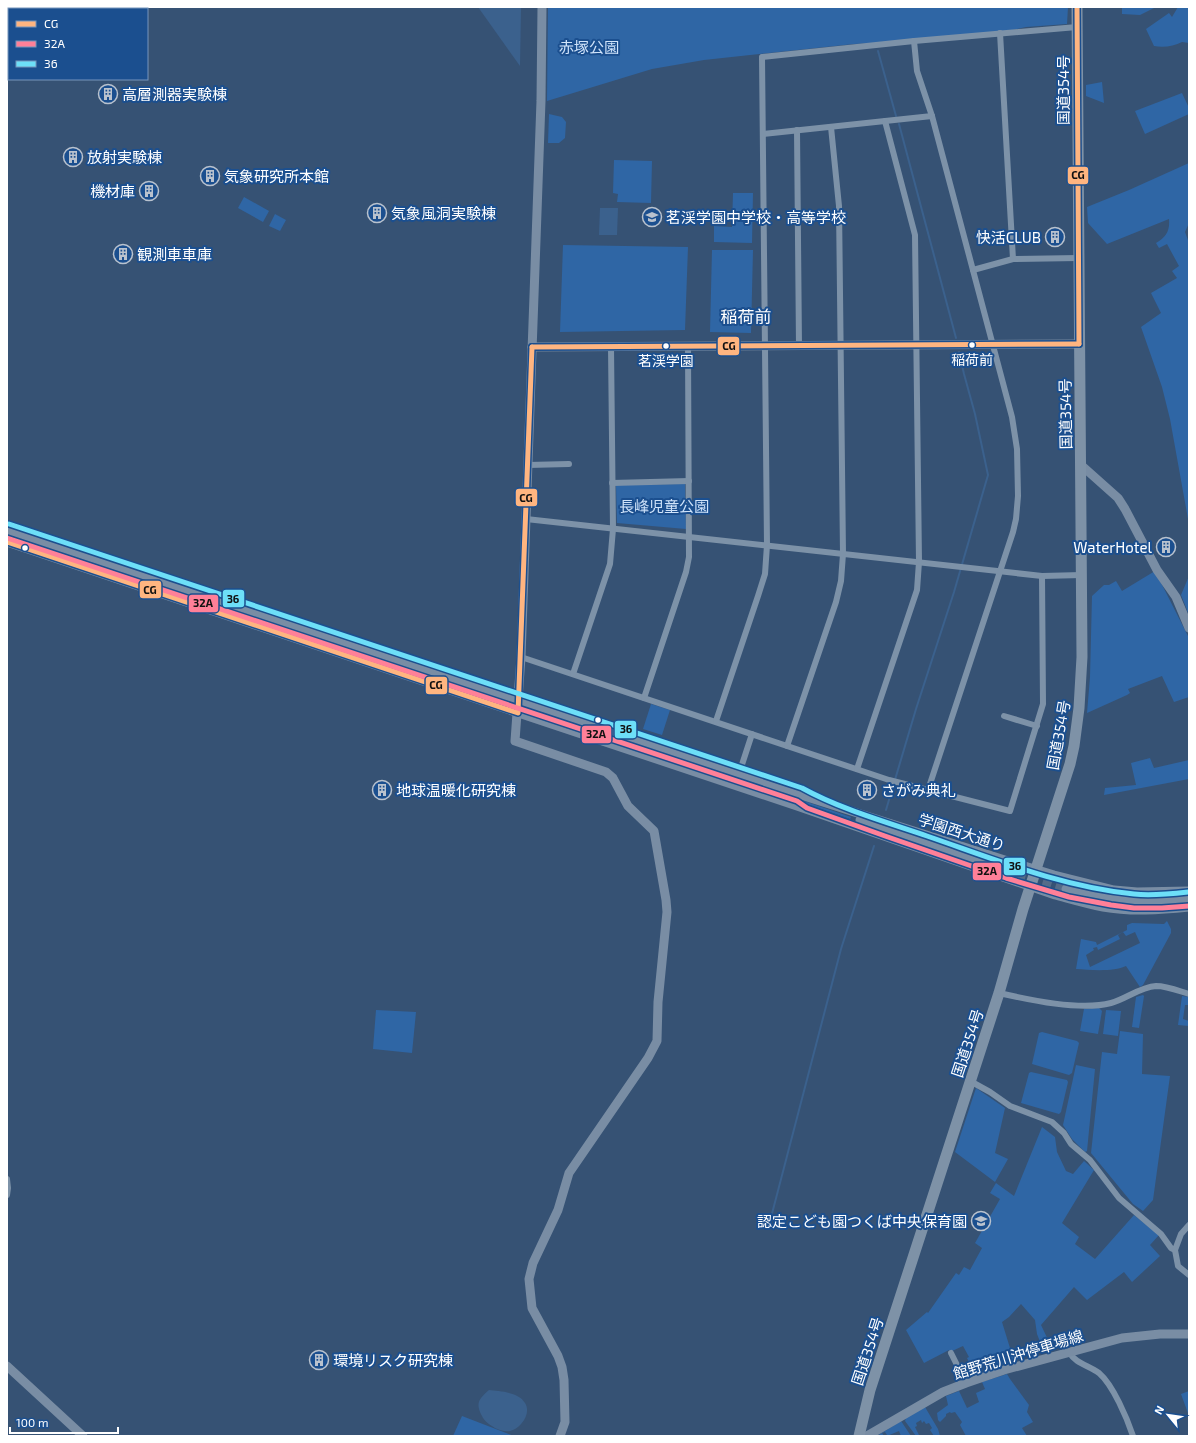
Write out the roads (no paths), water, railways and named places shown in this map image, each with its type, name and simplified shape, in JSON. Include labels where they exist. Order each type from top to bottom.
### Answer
[{"type":"highway","name":"国道354号","points":[[859,1436],[869,1396],[999,993],[1036,870],[1065,781],[1074,746],[1081,687],[1082,575],[1078,258],[1077,7]]},
{"type":"main road","points":[[542,7],[541,101],[521,657],[515,741],[606,772],[613,778],[628,806],[654,831],[667,912],[658,1002],[657,1041],[648,1058],[568,1174],[558,1210],[533,1263],[528,1279],[532,1308],[558,1356],[562,1367],[564,1380],[565,1422],[560,1436]]},
{"type":"main road","points":[[532,347],[1079,344]]},
{"type":"main road","points":[[1081,464],[1118,498],[1157,570],[1176,597],[1189,628]]},
{"type":"main road","name":"学園西大通り","points":[[7,531],[738,775],[1036,870],[1114,890],[1137,892],[1189,891]]},
{"type":"main road","name":"学園西大通り","points":[[7,542],[797,806],[1055,895],[1103,907],[1132,910],[1189,908]]},
{"type":"main road","name":"学園西大通り","points":[[800,795],[809,801],[884,829],[1004,870]]},
{"type":"main road","name":"学園西大通り","points":[[797,806],[806,807],[884,829]]},
{"type":"main road","points":[[1066,889],[1095,896],[1136,901],[1160,902],[1189,899]]},
{"type":"main road","name":"館野荒川沖停車場線","points":[[867,1436],[938,1395],[966,1383],[1069,1352],[1122,1338],[1160,1334],[1189,1334]]},
{"type":"main road","points":[[7,1366],[83,1436]]},
{"type":"street","points":[[716,722],[758,596],[764,574],[767,545],[762,57],[914,41],[1077,27]]},
{"type":"street","points":[[1000,33],[1013,259]]},
{"type":"street","points":[[914,41],[917,72],[932,116],[1012,417],[1017,449],[1018,496],[1013,532],[928,790]]},
{"type":"street","points":[[763,134],[932,116]]},
{"type":"street","points":[[857,769],[917,590],[919,562],[915,235],[886,121]]},
{"type":"street","points":[[787,746],[836,602],[841,581],[843,554],[840,345],[841,265],[839,206],[831,126]]},
{"type":"street","points":[[797,130],[799,346]]},
{"type":"street","points":[[973,270],[1013,259],[1078,258]]},
{"type":"street","points":[[644,698],[686,572],[689,557],[688,346]]},
{"type":"street","points":[[573,674],[610,564],[613,529],[611,347]]},
{"type":"street","points":[[528,464],[569,464]]},
{"type":"street","points":[[612,483],[689,481]]},
{"type":"street","points":[[526,519],[1042,576],[1082,575]]},
{"type":"street","points":[[521,657],[889,780],[1010,811],[1043,704],[1042,576]]},
{"type":"street","points":[[1004,716],[1037,726]]},
{"type":"street","points":[[735,786],[752,734]]},
{"type":"street","points":[[999,993],[1056,1004],[1079,1006],[1110,1003],[1157,986],[1189,994]]},
{"type":"street","points":[[970,1081],[990,1092],[1010,1106],[1052,1122],[1064,1133],[1071,1144],[1090,1160],[1119,1198],[1161,1234],[1171,1248],[1175,1250]]},
{"type":"street","points":[[7,1181],[7,1195]]},
{"type":"street","points":[[1189,1225],[1181,1234],[1175,1250],[1178,1266],[1189,1275]]},
{"type":"street","points":[[1069,1352],[1072,1358],[1099,1374],[1106,1382],[1122,1408],[1133,1436]]},
{"type":"street","points":[[951,1353],[966,1383]]},
{"type":"waterway","points":[[878,51],[896,116]]},
{"type":"waterway","points":[[899,124],[956,338]]},
{"type":"waterway","points":[[886,810],[916,709],[954,592],[988,475],[975,414],[959,352]]},
{"type":"waterway","points":[[768,1229],[841,949],[874,846]]},
{"type":"tunnel","points":[[1004,870],[1066,889]]},
{"type":"place","name":"高層測器実験棟","points":[[108,94]]},
{"type":"place","name":"放射実験棟","points":[[73,157]]},
{"type":"place","name":"気象研究所本館","points":[[210,176]]},
{"type":"place","name":"機材庫","points":[[149,191]]},
{"type":"place","name":"気象風洞実験棟","points":[[377,213]]},
{"type":"place","name":"茗渓学園中学校・高等学校","points":[[652,217]]},
{"type":"place","name":"快活CLUB","points":[[1055,237]]},
{"type":"place","name":"観測車車庫","points":[[123,254]]},
{"type":"place","name":"稲荷前","points":[[972,345]]},
{"type":"place","name":"茗渓学園","points":[[666,346]]},
{"type":"place","name":"WaterHotel","points":[[1166,547]]},
{"type":"place","name":"地球温暖化研究棟","points":[[382,790]]},
{"type":"place","name":"さがみ典礼","points":[[867,790]]},
{"type":"place","name":"認定こども園つくば中央保育園","points":[[981,1221]]},
{"type":"place","name":"環境リスク研究棟","points":[[319,1360]]},
{"type":"district","name":"稲荷前","points":[[746,316]]},
{"type":"park label","name":"赤塚公園","points":[[589,47]]},
{"type":"park label","name":"長峰児童公園","points":[[664,506]]}]
